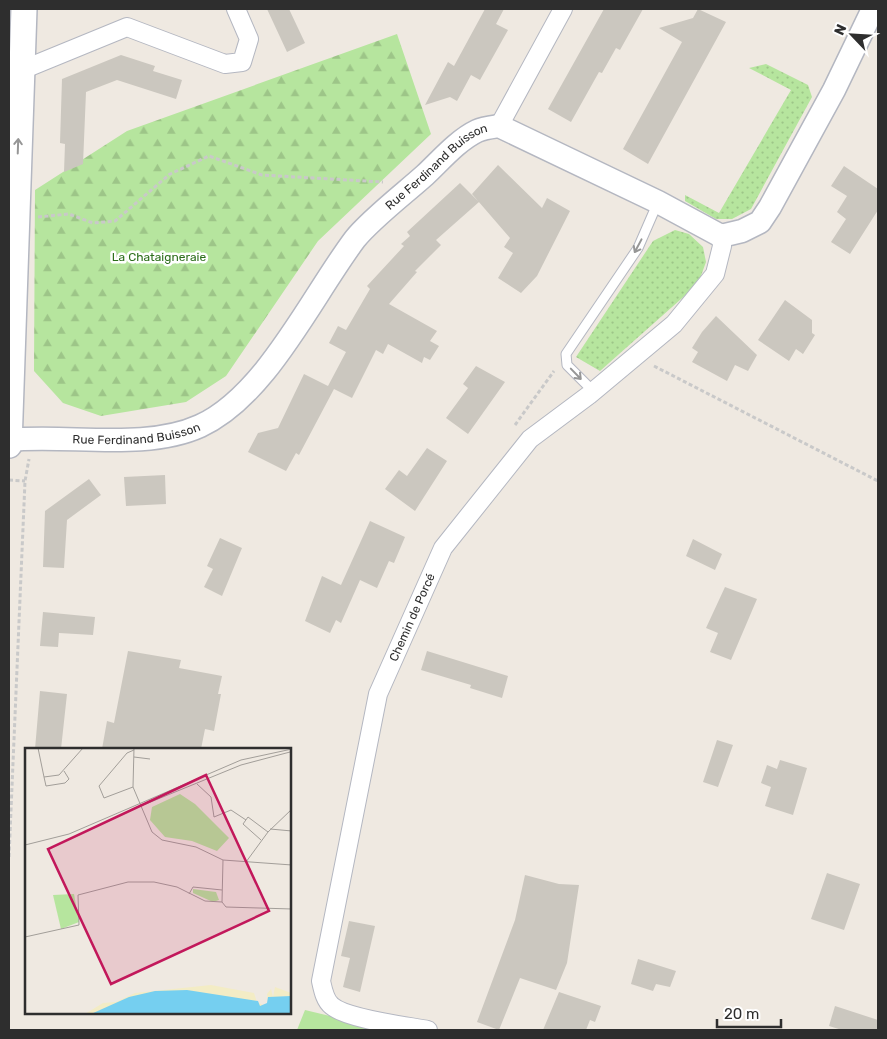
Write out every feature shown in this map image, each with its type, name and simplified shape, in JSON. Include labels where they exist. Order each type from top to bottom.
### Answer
[{"type":"main road","points":[[9,441],[24,9]]},
{"type":"street","points":[[22,70],[126,28],[225,64],[242,62],[249,39],[236,9]]},
{"type":"street","points":[[499,126],[563,9]]},
{"type":"street","points":[[721,236],[742,232],[760,222],[770,208],[834,90],[873,9]]},
{"type":"street","name":"Rue Ferdinand Buisson","points":[[9,441],[33,437],[136,438],[168,435],[200,426],[237,402],[266,369],[356,237],[452,150],[477,131],[499,126],[658,202],[721,236]]},
{"type":"street","name":"Chemin de Porcé","points":[[428,1030],[349,1014],[331,1006],[324,994],[321,981],[378,694],[443,548],[530,439],[593,391],[674,324],[715,274],[722,246],[721,236]]},
{"type":"lane","points":[[593,391],[567,365],[566,354],[638,248],[658,202]]},
{"type":"path","points":[[16,221],[32,217],[69,214],[93,223],[115,221],[170,174],[209,156],[262,175],[382,181],[400,198]]},
{"type":"path","points":[[636,356],[878,481]]},
{"type":"path","points":[[9,480],[25,481]]},
{"type":"green space","name":"La Chataigneraie","points":[[397,34],[431,134],[318,241],[226,376],[186,402],[101,416],[63,403],[34,371],[35,190],[127,131]]},
{"type":"green space","points":[[766,64],[808,85],[812,97],[751,209],[732,219],[716,219],[685,201],[685,195],[719,213],[791,90],[749,68]]},
{"type":"green space","points":[[675,230],[689,234],[703,247],[706,262],[698,284],[600,371],[576,357],[653,241]]},
{"type":"green space","points":[[305,1010],[388,1030],[297,1030]]},
{"type":"building","points":[[267,9],[289,9],[305,43],[287,52]]},
{"type":"building","points":[[485,9],[504,9],[496,24],[508,30],[480,80],[471,75],[457,101],[450,97],[425,105],[448,62],[454,66]]},
{"type":"building","points":[[604,9],[643,9],[620,50],[616,48],[602,73],[599,72],[571,122],[548,109]]},
{"type":"building","points":[[698,9],[726,22],[648,164],[623,149],[682,42],[659,28],[693,18]]},
{"type":"building","points":[[121,55],[155,66],[153,71],[182,80],[176,99],[117,80],[86,92],[83,164],[64,172],[65,144],[60,143],[62,79]]},
{"type":"building","points":[[498,165],[542,208],[547,198],[570,211],[537,276],[521,293],[498,278],[513,253],[504,247],[510,238],[472,194]]},
{"type":"building","points":[[844,166],[878,189],[878,210],[850,254],[831,242],[846,219],[837,212],[847,196],[831,186]]},
{"type":"building","points":[[460,183],[479,202],[436,240],[441,245],[415,271],[417,272],[389,304],[437,331],[430,341],[439,346],[430,360],[424,357],[422,363],[388,344],[383,354],[376,350],[352,398],[334,389],[299,455],[296,453],[286,471],[248,452],[258,433],[278,428],[304,374],[328,386],[346,352],[329,343],[338,326],[346,330],[370,289],[367,286],[404,246],[401,244],[410,236],[407,232]]},
{"type":"building","points":[[785,300],[812,320],[812,333],[815,335],[803,354],[796,349],[789,361],[758,340]]},
{"type":"building","points":[[716,316],[757,355],[748,371],[735,365],[727,381],[692,362],[698,352],[692,348],[702,332]]},
{"type":"building","points":[[476,366],[505,382],[468,434],[446,418],[468,388],[463,384]]},
{"type":"building","points":[[427,448],[447,461],[415,511],[385,489],[399,470],[407,476]]},
{"type":"building","points":[[165,475],[166,504],[126,506],[124,477]]},
{"type":"building","points":[[89,479],[101,495],[67,520],[64,568],[43,567],[45,511]]},
{"type":"building","points":[[370,521],[405,537],[394,563],[389,561],[377,588],[360,580],[341,623],[336,620],[330,633],[305,621],[322,576],[341,585]]},
{"type":"building","points":[[220,538],[242,548],[222,596],[204,587],[213,569],[207,566]]},
{"type":"building","points":[[693,539],[722,554],[715,570],[686,556]]},
{"type":"building","points":[[725,587],[757,599],[731,660],[710,652],[718,633],[706,628]]},
{"type":"building","points":[[43,612],[95,617],[93,635],[59,633],[58,647],[40,646]]},
{"type":"building","points":[[128,651],[181,660],[179,668],[222,676],[218,694],[221,694],[214,731],[205,729],[201,748],[102,748],[107,721],[114,723]]},
{"type":"building","points":[[427,651],[508,676],[502,698],[470,688],[471,685],[421,670]]},
{"type":"building","points":[[40,691],[67,694],[61,748],[35,748]]},
{"type":"building","points":[[717,740],[733,745],[718,787],[703,782]]},
{"type":"building","points":[[780,760],[807,768],[793,815],[765,806],[771,787],[761,783],[767,765],[777,769]]},
{"type":"building","points":[[827,873],[860,884],[844,930],[811,919]]},
{"type":"building","points":[[525,875],[559,884],[579,885],[567,963],[556,990],[520,978],[499,1030],[477,1022],[515,920]]},
{"type":"building","points":[[349,921],[375,926],[360,992],[343,987],[350,958],[341,956]]},
{"type":"building","points":[[638,959],[676,971],[670,987],[656,984],[653,991],[631,984]]},
{"type":"building","points":[[559,992],[601,1006],[595,1022],[590,1020],[586,1030],[543,1030]]},
{"type":"building","points":[[835,1006],[878,1020],[878,1030],[842,1030],[829,1026]]}]
